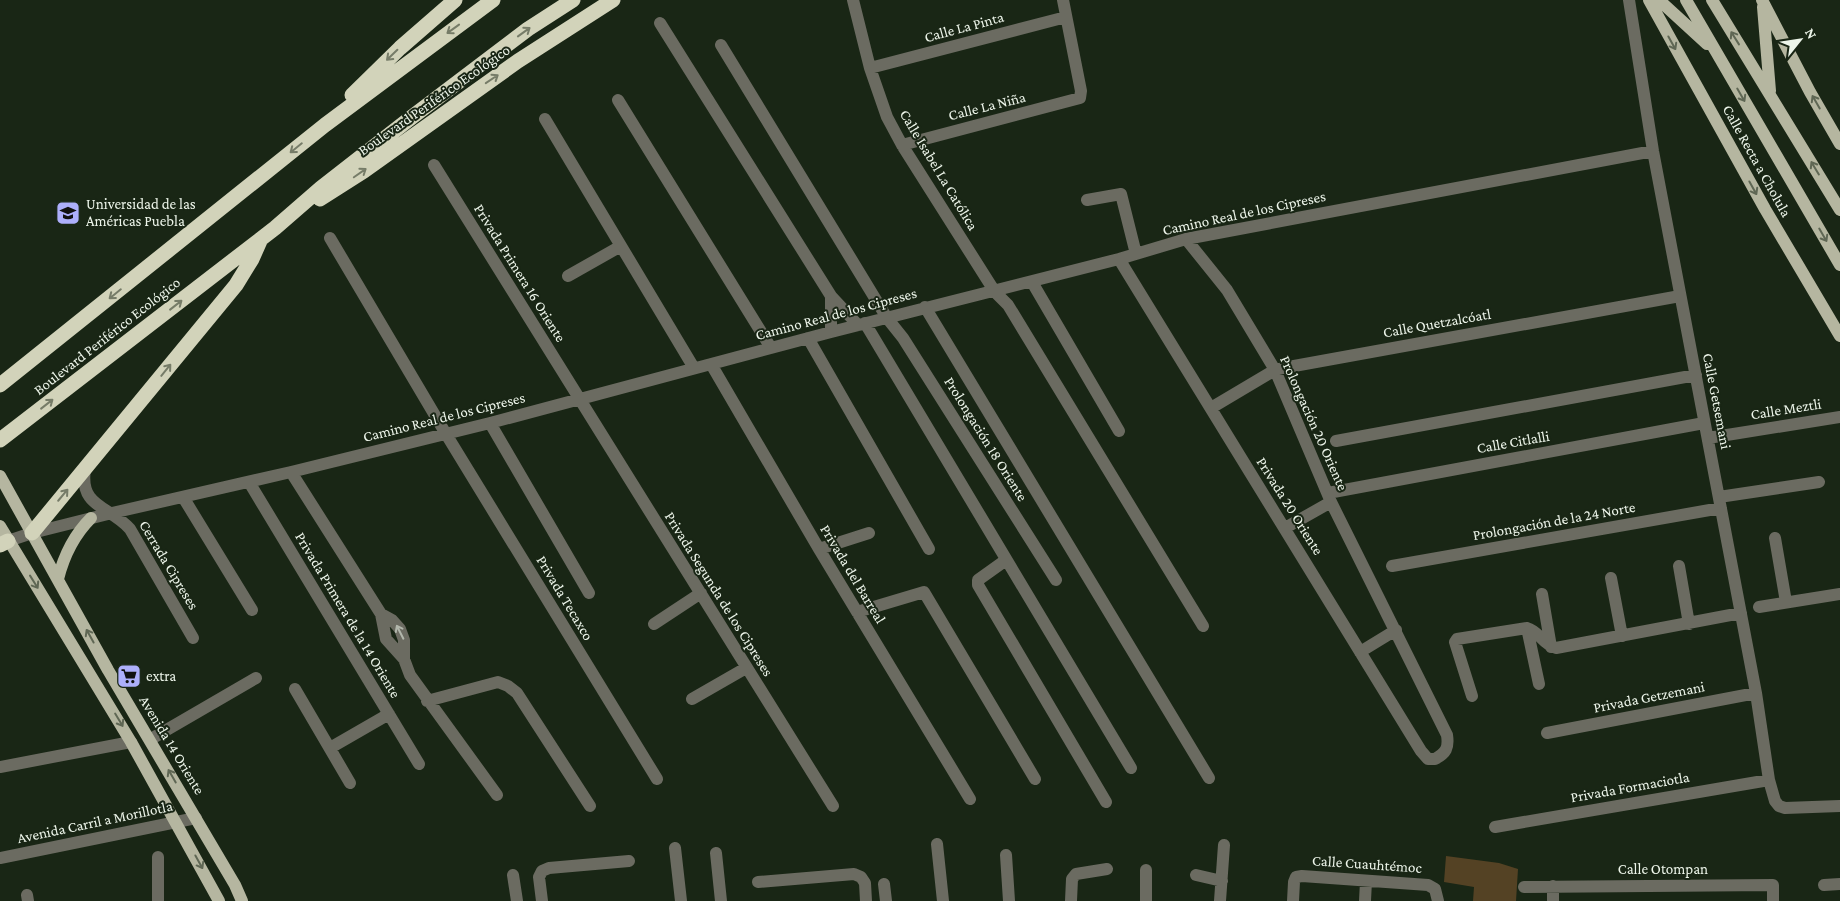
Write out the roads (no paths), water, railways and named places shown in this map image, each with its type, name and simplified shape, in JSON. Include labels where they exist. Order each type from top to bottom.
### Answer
[{"type":"highway","name":"Boulevard Periférico Ecológico","points":[[325,125],[379,67],[455,0]]},
{"type":"highway","name":"Boulevard Periférico Ecológico","points":[[0,386],[325,125],[493,0]]},
{"type":"highway","name":"Boulevard Periférico Ecológico","points":[[4,437],[261,239],[321,188],[420,111],[528,29],[573,0]]},
{"type":"highway","name":"Boulevard Periférico Ecológico","points":[[274,228],[341,187],[483,85],[613,0]]},
{"type":"highway","points":[[32,533],[236,285],[252,259],[261,239]]},
{"type":"main road","name":"Calle Recta a Cholula","points":[[1648,0],[1765,209],[1840,336]]},
{"type":"main road","points":[[1658,0],[1717,53]]},
{"type":"main road","name":"Calle Recta a Cholula","points":[[1686,0],[1840,265]]},
{"type":"main road","points":[[1712,0],[1840,210]]},
{"type":"main road","points":[[1762,1],[1770,94]]},
{"type":"main road","points":[[1762,1],[1810,92],[1839,139]]},
{"type":"main road","name":"Avenida 14 Oriente","points":[[0,476],[108,670],[151,739],[235,885],[242,901]]},
{"type":"main road","points":[[58,579],[70,546],[83,526],[92,518]]},
{"type":"main road","points":[[0,526],[4,542],[94,678],[219,901]]},
{"type":"main road","points":[[94,678],[108,670]]},
{"type":"street","name":"Calle Isabel La Católica","points":[[853,0],[870,68],[887,117],[902,145],[995,292],[1008,305],[1203,626]]},
{"type":"street","points":[[1063,0],[1066,17]]},
{"type":"street","name":"Calle Getsemani","points":[[1630,0],[1653,151],[1775,802],[1779,806],[1786,808],[1840,806]]},
{"type":"street","name":"Calle La Pinta","points":[[870,68],[1066,17]]},
{"type":"street","name":"Calle La Niña","points":[[902,145],[1080,98],[1082,91],[1066,17]]},
{"type":"street","points":[[660,23],[831,296],[861,324],[1131,768]]},
{"type":"street","name":"Prolongación 18 Oriente","points":[[721,46],[886,318],[903,338],[1056,580]]},
{"type":"street","points":[[618,100],[771,348]]},
{"type":"street","points":[[545,119],[694,368]]},
{"type":"street","name":"Camino Real de los Cipreses","points":[[4,542],[112,513],[291,472],[490,423],[925,307],[995,292],[1120,259],[1186,239],[1653,151]]},
{"type":"street","name":"Privada Primera 16 Oriente","points":[[434,165],[579,398]]},
{"type":"street","points":[[1087,200],[1121,194],[1136,254]]},
{"type":"street","name":"Privada Tecaxco","points":[[330,238],[446,434],[657,779]]},
{"type":"street","name":"Prolongación 20 Oriente","points":[[1186,239],[1227,290],[1275,370],[1330,498],[1447,736],[1448,746],[1446,752],[1440,756]]},
{"type":"street","points":[[568,276],[621,246]]},
{"type":"street","name":"Privada 20 Oriente","points":[[1120,259],[1421,751],[1428,759],[1435,760],[1440,756]]},
{"type":"street","points":[[1032,282],[1119,431]]},
{"type":"street","points":[[831,296],[831,332]]},
{"type":"street","name":"Calle Quetzalcóatl","points":[[1210,408],[1275,370],[1680,296]]},
{"type":"street","points":[[925,307],[1209,778]]},
{"type":"street","points":[[808,338],[929,549]]},
{"type":"street","name":"Privada del Barreal","points":[[711,364],[818,549],[970,799]]},
{"type":"street","points":[[1336,441],[1696,375]]},
{"type":"street","name":"Privada Segunda de los Cipreses","points":[[579,398],[833,806]]},
{"type":"street","name":"Calle Meztli","points":[[1708,438],[1840,418]]},
{"type":"street","points":[[490,423],[589,593]]},
{"type":"street","name":"Calle Citlalli","points":[[1285,528],[1330,498],[1704,424]]},
{"type":"street","name":"Cerrada Cipreses","points":[[85,469],[85,485],[92,500],[104,511],[112,513],[130,529],[193,638]]},
{"type":"street","points":[[291,472],[381,614],[392,620],[400,629],[404,640],[404,659],[410,675],[497,795]]},
{"type":"street","name":"Privada Primera de la 14 Oriente","points":[[249,482],[419,764]]},
{"type":"street","name":"Prolongación de la 24 Norte","points":[[1392,566],[1819,482]]},
{"type":"street","points":[[183,497],[252,610]]},
{"type":"street","points":[[818,549],[869,533]]},
{"type":"street","points":[[1775,538],[1786,602]]},
{"type":"street","points":[[1006,560],[978,580],[978,585],[1106,802]]},
{"type":"street","points":[[1679,566],[1689,624]]},
{"type":"street","points":[[1611,578],[1622,636]]},
{"type":"street","points":[[857,612],[924,592],[1035,779]]},
{"type":"street","points":[[654,624],[701,594]]},
{"type":"street","points":[[1542,594],[1551,647]]},
{"type":"street","points":[[1760,607],[1840,594]]},
{"type":"street","points":[[1472,696],[1455,642],[1457,639],[1527,628],[1533,629],[1546,644],[1556,648],[1741,613]]},
{"type":"street","points":[[1527,628],[1539,684]]},
{"type":"street","points":[[1360,652],[1396,630]]},
{"type":"street","points":[[692,700],[746,668]]},
{"type":"street","points":[[151,739],[256,678]]},
{"type":"street","points":[[427,701],[498,682],[508,686],[517,693],[590,806]]},
{"type":"street","points":[[295,689],[350,783]]},
{"type":"street","name":"Privada Getzemani","points":[[1547,733],[1756,693]]},
{"type":"street","points":[[330,748],[389,714]]},
{"type":"street","points":[[0,767],[131,742]]},
{"type":"street","name":"Privada Formaciotla","points":[[1495,827],[1770,780]]},
{"type":"street","name":"Avenida Carril a Morillotla","points":[[0,858],[196,818]]},
{"type":"street","points":[[937,844],[942,901]]},
{"type":"street","points":[[1220,901],[1224,845]]},
{"type":"street","points":[[675,848],[681,901]]},
{"type":"street","points":[[716,853],[721,901]]},
{"type":"street","points":[[1006,855],[1009,901]]},
{"type":"street","points":[[158,857],[158,901]]},
{"type":"street","points":[[542,901],[539,877],[542,871],[549,868],[629,862]]},
{"type":"street","points":[[1071,901],[1072,879],[1076,874],[1107,869]]},
{"type":"street","points":[[1146,870],[1146,901]]},
{"type":"street","points":[[758,882],[854,874],[861,877],[865,883],[866,901]]},
{"type":"street","points":[[513,875],[517,901]]},
{"type":"street","points":[[1196,875],[1222,881]]},
{"type":"street","name":"Calle Cuauhtémoc","points":[[1293,901],[1294,882],[1296,877],[1302,876],[1428,885],[1436,895]]},
{"type":"street","points":[[1365,901],[1366,881]]},
{"type":"street","points":[[884,884],[886,901]]},
{"type":"street","points":[[1824,885],[1840,884]]},
{"type":"street","name":"Calle Otompan","points":[[1524,887],[1772,885],[1773,901]]},
{"type":"street","points":[[1553,886],[1553,901]]},
{"type":"place","name":"Universidad de las Américas Puebla","points":[[68,213]]},
{"type":"place","name":"extra","points":[[129,676]]}]
